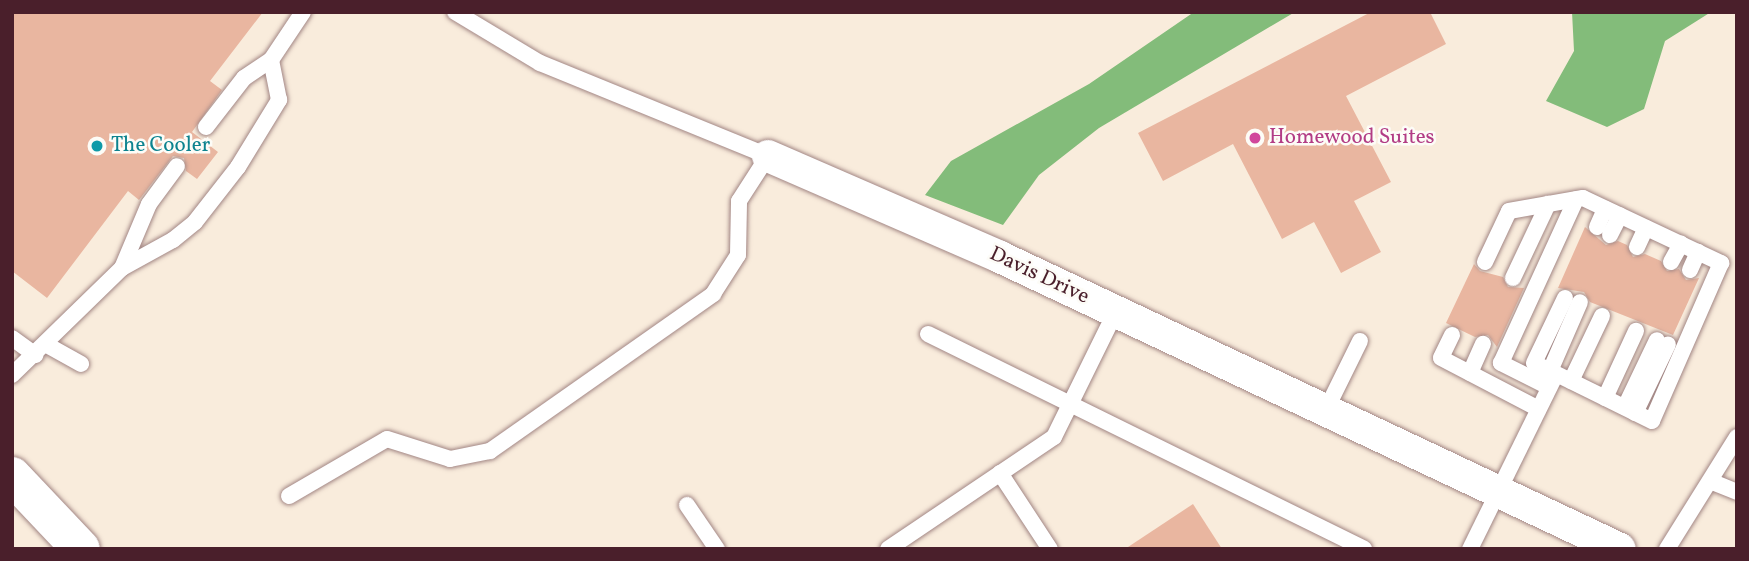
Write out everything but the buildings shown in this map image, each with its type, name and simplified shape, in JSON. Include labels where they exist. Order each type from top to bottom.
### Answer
[{"type":"main road","points":[[12,477],[81,549]]},
{"type":"street","name":"Davis Drive","points":[[768,156],[1116,312],[1620,549]]},
{"type":"lane","points":[[206,127],[244,78],[271,60],[303,12]]},
{"type":"lane","name":"Davis Drive","points":[[455,12],[540,63],[768,156]]},
{"type":"lane","points":[[12,375],[41,350],[122,268],[186,232],[238,167],[279,100],[271,60]]},
{"type":"lane","points":[[289,496],[387,439],[450,459],[490,451],[620,363],[713,294],[728,276],[738,255],[738,201],[768,156]]},
{"type":"lane","points":[[122,268],[149,204],[177,166]]},
{"type":"lane","points":[[1485,262],[1509,211],[1576,199],[1583,198],[1721,263],[1652,421],[1571,381],[1501,363],[1576,199]]},
{"type":"lane","points":[[1513,278],[1548,204]]},
{"type":"lane","points":[[1603,231],[1613,212]]},
{"type":"lane","points":[[1637,247],[1646,228]]},
{"type":"lane","points":[[1671,262],[1681,244]]},
{"type":"lane","points":[[1695,272],[1703,254]]},
{"type":"lane","points":[[1470,549],[1500,492],[1552,377],[1573,300],[1534,363],[1552,377]]},
{"type":"lane","points":[[888,549],[1054,437],[1116,312]]},
{"type":"lane","points":[[1571,381],[1602,316]]},
{"type":"lane","points":[[1605,398],[1636,331]]},
{"type":"lane","points":[[928,334],[1072,402],[1364,549]]},
{"type":"lane","points":[[1452,335],[1441,358],[1539,408]]},
{"type":"lane","points":[[12,338],[81,363]]},
{"type":"lane","points":[[1326,410],[1360,341]]},
{"type":"lane","points":[[1630,410],[1663,342]]},
{"type":"lane","points":[[1469,373],[1483,344]]},
{"type":"lane","points":[[1667,549],[1737,437]]},
{"type":"lane","points":[[1000,474],[1050,549]]},
{"type":"lane","points":[[1710,481],[1737,492]]},
{"type":"lane","points":[[687,505],[717,549]]},
{"type":"green space","points":[[1194,12],[1295,12],[1099,128],[1039,175],[1003,225],[925,195],[951,161],[1089,84]]},
{"type":"green space","points":[[1572,12],[1711,12],[1665,41],[1644,109],[1607,127],[1546,101],[1574,51]]},
{"type":"place","name":"Homewood Suites","points":[[1255,138]]},
{"type":"place","name":"The Cooler","points":[[97,146]]}]
